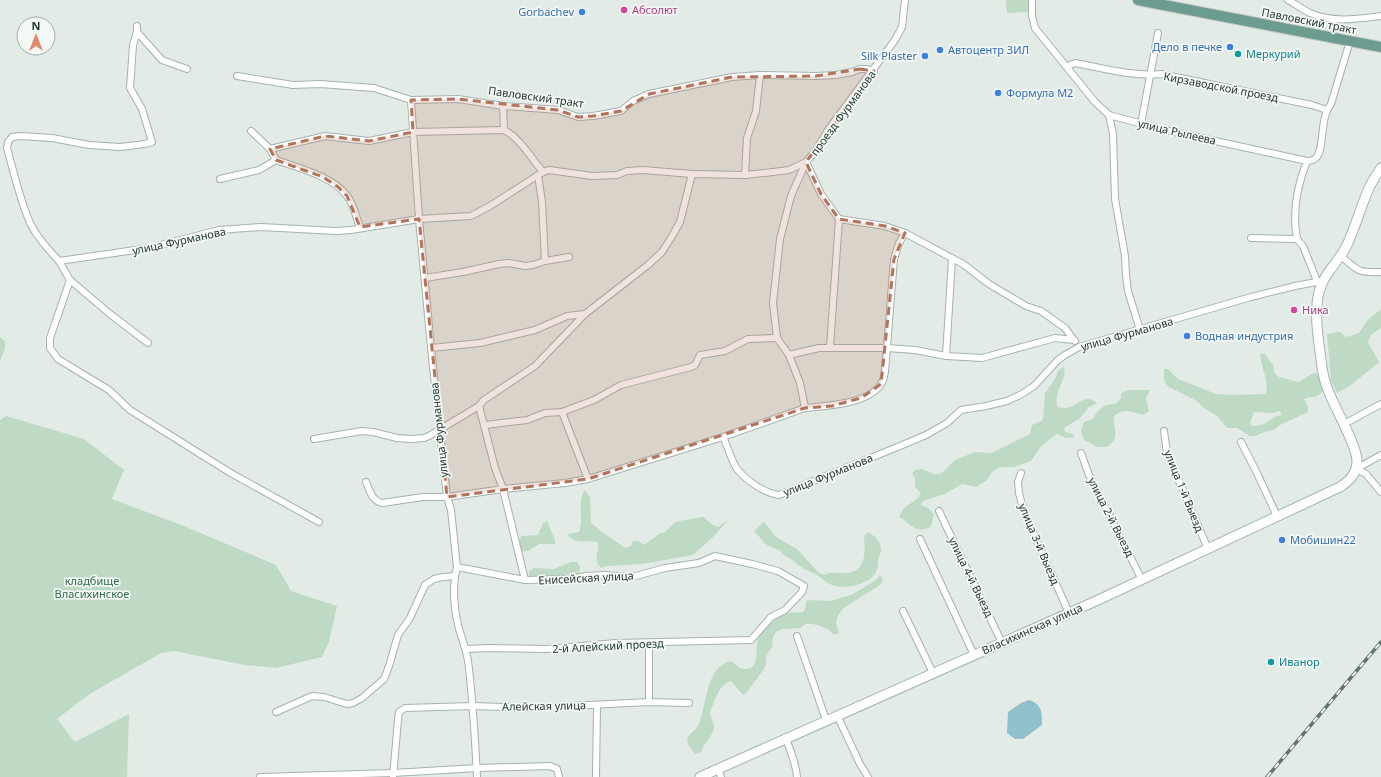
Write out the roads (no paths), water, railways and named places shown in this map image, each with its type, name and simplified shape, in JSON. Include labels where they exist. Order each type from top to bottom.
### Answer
[{"type":"main road","name":"Павловский тракт","points":[[1138,0],[1381,47]]},
{"type":"street","name":"проезд Фурманова","points":[[540,174],[555,170],[592,176],[643,170],[692,174],[745,175],[789,170],[806,162],[815,152],[828,130],[874,71],[895,40],[902,27],[905,0]]},
{"type":"street","name":"улица Рылеева","points":[[1032,0],[1032,16],[1035,28],[1068,66],[1095,102],[1109,115],[1141,124],[1307,161]]},
{"type":"street","points":[[1288,0],[1310,12],[1330,18],[1348,20],[1381,16]]},
{"type":"street","points":[[148,343],[110,314],[70,280],[59,261],[46,247],[32,226],[25,209],[7,148],[8,142],[12,137],[20,136],[52,138],[89,145],[120,147],[152,142],[142,109],[130,88],[133,44],[137,29],[162,60],[187,69]]},
{"type":"street","points":[[1141,124],[1158,33]]},
{"type":"street","points":[[1350,41],[1331,104],[1324,118],[1320,151],[1317,158],[1307,161],[1302,173],[1296,198],[1294,225],[1297,239],[1303,246],[1320,281],[1317,306],[1318,329],[1322,366],[1330,395],[1356,454],[1356,469],[1366,474],[1381,492]]},
{"type":"street","name":"Кирзаводской проезд","points":[[1068,66],[1076,63],[1149,76],[1161,74],[1312,105],[1327,110]]},
{"type":"street","name":"Павловский тракт","points":[[237,76],[293,85],[320,84],[374,88],[411,100],[458,99],[502,106],[558,110],[578,117],[621,111],[633,101],[649,94],[732,77],[760,75],[836,75],[865,68],[874,71]]},
{"type":"street","points":[[745,175],[747,138],[756,111],[760,75]]},
{"type":"street","name":"улица Фурманова","points":[[411,100],[430,348],[447,496],[451,510],[457,567],[454,590],[458,625],[466,649],[473,706],[477,777]]},
{"type":"street","points":[[502,106],[504,130]]},
{"type":"street","points":[[1109,115],[1113,134],[1115,200],[1125,256],[1128,291],[1140,330]]},
{"type":"street","points":[[270,148],[325,136],[369,141],[413,132],[504,130],[517,140],[540,174],[545,261]]},
{"type":"street","points":[[252,131],[270,148],[276,160],[323,178],[338,187],[348,196],[360,227]]},
{"type":"street","points":[[220,179],[259,170],[276,160]]},
{"type":"street","points":[[806,162],[821,194],[839,219],[830,347]]},
{"type":"street","points":[[805,408],[800,383],[789,355],[777,338],[773,303],[780,239],[791,196],[806,162]]},
{"type":"street","points":[[1320,281],[1341,256],[1347,246],[1370,186],[1381,168]]},
{"type":"street","points":[[419,219],[471,216],[490,206],[540,174]]},
{"type":"street","points":[[314,438],[362,431],[397,438],[412,439],[429,436],[480,406],[484,400],[535,366],[585,314],[648,265],[662,252],[680,222],[692,174]]},
{"type":"street","name":"улица Фурманова","points":[[59,261],[149,248],[219,230],[261,228],[351,230],[360,227],[419,219]]},
{"type":"street","points":[[839,219],[885,226],[904,233],[963,264],[989,284],[1026,306],[1041,310],[1065,328],[1079,347]]},
{"type":"street","points":[[366,482],[373,497],[377,502],[382,504],[423,496],[447,496],[565,483],[588,479],[723,437],[805,408],[832,406],[860,398],[878,388],[883,379],[894,259],[904,233]]},
{"type":"street","points":[[1251,238],[1297,239]]},
{"type":"street","points":[[1341,256],[1357,270],[1364,273],[1381,272]]},
{"type":"street","points":[[425,278],[499,264],[509,263],[525,266],[569,257]]},
{"type":"street","points":[[946,356],[952,259]]},
{"type":"street","points":[[70,280],[50,338],[50,348],[58,359],[109,390],[130,410],[229,472],[319,522]]},
{"type":"street","name":"улица Фурманова","points":[[723,437],[737,468],[746,478],[772,494],[780,495],[926,435],[947,422],[961,410],[1007,401],[1020,395],[1034,386],[1058,360],[1079,347],[1251,297],[1320,281]]},
{"type":"street","points":[[430,348],[480,343],[535,330],[567,316],[585,314]]},
{"type":"street","points":[[485,425],[527,420],[545,413],[562,412],[594,400],[621,385],[691,367],[695,365],[700,355],[725,351],[748,339],[777,338]]},
{"type":"street","points":[[789,355],[830,347],[915,350],[946,356],[982,358],[1055,338],[1074,340]]},
{"type":"street","points":[[1344,424],[1381,404]]},
{"type":"street","points":[[480,406],[495,468],[503,489],[525,580]]},
{"type":"street","points":[[562,412],[588,479]]},
{"type":"street","name":"улица 1-й Выезд","points":[[1164,431],[1167,453],[1208,549]]},
{"type":"street","points":[[1241,442],[1277,516]]},
{"type":"street","name":"улица 2-й Выезд","points":[[1081,453],[1089,474],[1142,580]]},
{"type":"street","name":"Власихинская улица","points":[[700,777],[719,773],[786,738],[1070,613],[1340,487],[1352,477],[1356,469],[1381,455]]},
{"type":"street","name":"улица 3-й Выезд","points":[[1021,473],[1018,482],[1023,509],[1070,613]]},
{"type":"street","name":"улица 4-й Выезд","points":[[939,511],[1002,643]]},
{"type":"street","points":[[920,539],[974,655]]},
{"type":"street","name":"Енисейская улица","points":[[457,567],[525,580],[571,579],[604,575],[632,577],[665,568],[699,563],[715,556],[778,571],[804,586],[802,592],[784,610],[771,617],[751,640]]},
{"type":"street","points":[[276,712],[312,696],[324,697],[347,704],[353,703],[362,698],[384,678],[398,635],[410,618],[425,585],[443,577],[455,576]]},
{"type":"street","points":[[903,611],[933,673]]},
{"type":"street","points":[[797,636],[826,720]]},
{"type":"street","name":"2-й Алейский проезд","points":[[466,649],[546,649],[616,643],[751,640]]},
{"type":"street","points":[[649,643],[649,702]]},
{"type":"street","name":"Алейская улица","points":[[393,775],[399,712],[405,708],[473,706],[531,708],[597,706],[649,702],[689,703]]},
{"type":"street","points":[[596,777],[597,706]]},
{"type":"street","points":[[837,715],[854,752],[868,777]]},
{"type":"street","points":[[786,738],[794,757],[797,777]]},
{"type":"street","points":[[260,777],[393,775],[477,768],[550,766],[557,769],[559,777]]},
{"type":"water","points":[[1029,700],[1037,704],[1039,707],[1042,725],[1023,739],[1015,739],[1007,733],[1008,712],[1021,703]]},
{"type":"railway","points":[[1267,777],[1381,642]]},
{"type":"place","name":"Абсолют","points":[[624,10]]},
{"type":"place","name":"Gorbachev","points":[[582,12]]},
{"type":"place","name":"Дело в печке","points":[[1230,47]]},
{"type":"place","name":"Автоцентр ЗИЛ","points":[[940,50]]},
{"type":"place","name":"Меркурий","points":[[1238,54]]},
{"type":"place","name":"Silk Plaster","points":[[925,56]]},
{"type":"place","name":"Формула М2","points":[[998,93]]},
{"type":"place","name":"Ника","points":[[1294,310]]},
{"type":"place","name":"Водная индустрия","points":[[1187,336]]},
{"type":"place","name":"Мобишин22","points":[[1282,540]]},
{"type":"place","name":"Иванор","points":[[1271,662]]},
{"type":"park label","name":"кладбище Власихинское","points":[[92,587]]}]
